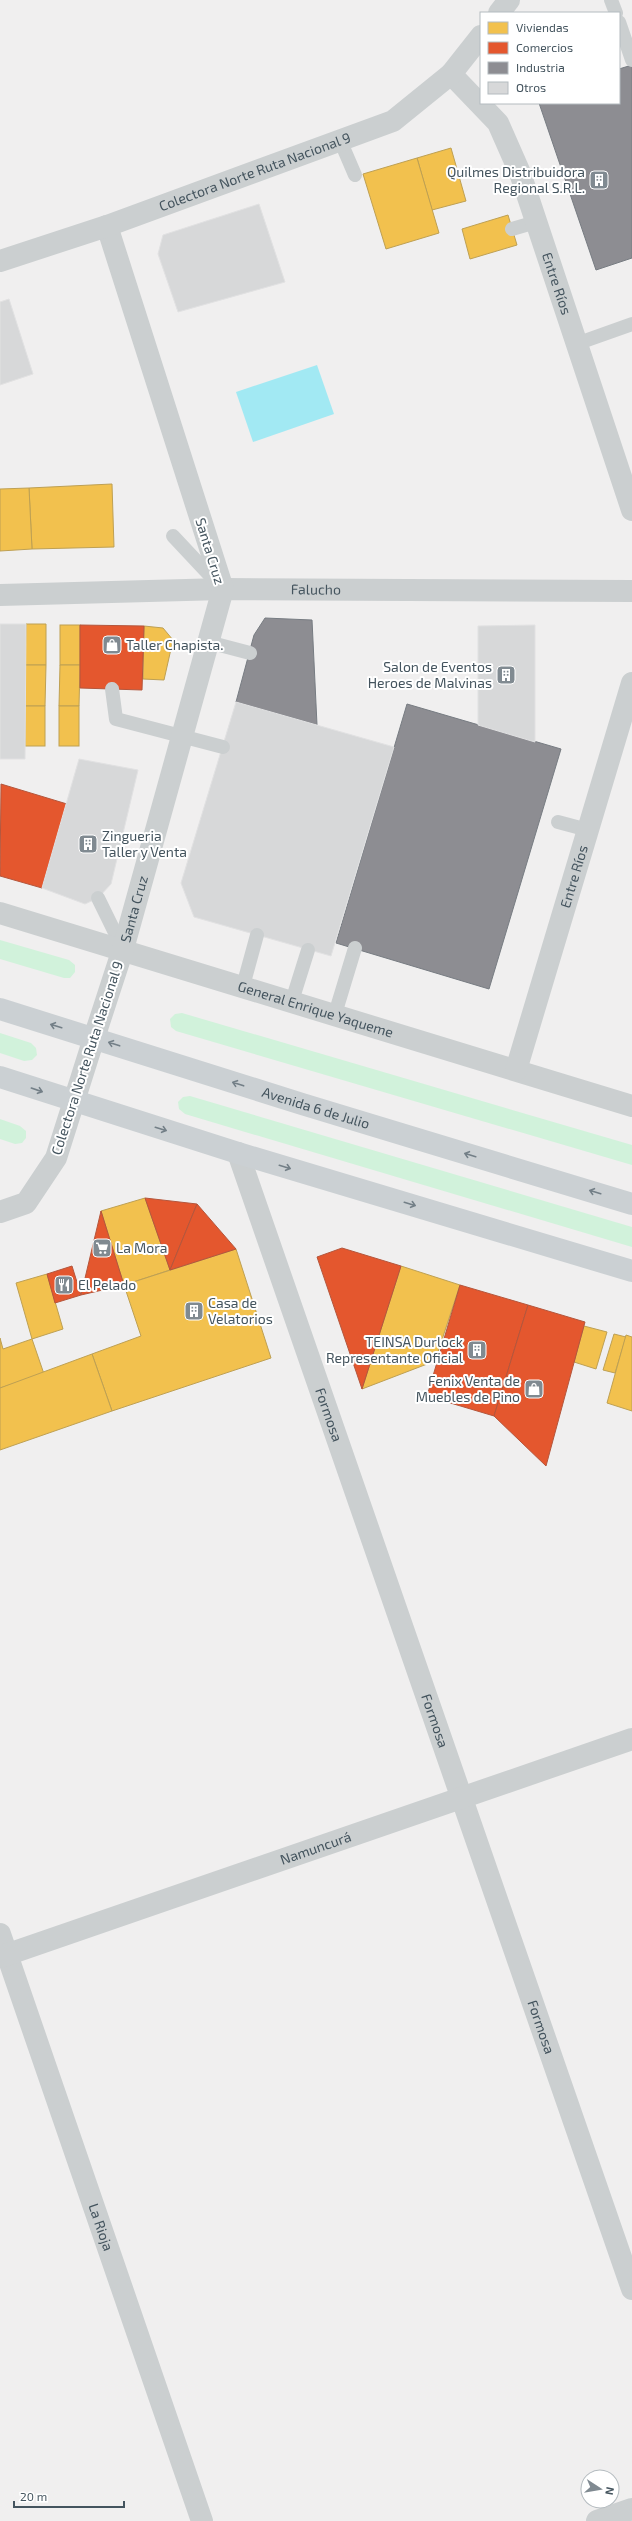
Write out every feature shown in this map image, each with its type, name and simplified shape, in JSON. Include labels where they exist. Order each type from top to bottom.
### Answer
[{"type":"main road","name":"Avenida 6 de Julio","points":[[0,1009],[302,1104],[632,1204]]},
{"type":"main road","points":[[0,1077],[74,1102],[238,1153],[632,1271]]},
{"type":"street","points":[[500,12],[509,0]]},
{"type":"street","name":"Colectora Norte Ruta Nacional 9","points":[[0,261],[107,226],[393,121],[451,74],[480,37]]},
{"type":"street","name":"Entre Ríos","points":[[451,74],[498,123],[520,173],[632,510]]},
{"type":"street","name":"Santa Cruz","points":[[107,226],[223,589],[123,949]]},
{"type":"street","name":"Falucho","points":[[0,594],[223,589],[632,591]]},
{"type":"street","name":"Entre Ríos","points":[[516,1070],[632,683]]},
{"type":"street","name":"General Enrique Yaqueme","points":[[0,913],[123,949],[632,1106]]},
{"type":"street","name":"Colectora Norte Ruta Nacional 9","points":[[0,1212],[26,1203],[56,1158],[123,949]]},
{"type":"street","name":"Formosa","points":[[238,1153],[632,2289]]},
{"type":"street","name":"Namuncurá","points":[[4,1955],[632,1739]]},
{"type":"street","name":"La Rioja","points":[[0,1934],[4,1955],[202,2521]]},
{"type":"street","points":[[597,2521],[632,2509]]},
{"type":"lane","points":[[611,0],[616,12]]},
{"type":"lane","points":[[620,25],[632,60]]},
{"type":"lane","points":[[340,140],[355,175]]},
{"type":"lane","points":[[512,230],[536,222]]},
{"type":"lane","points":[[576,344],[632,324]]},
{"type":"lane","points":[[173,536],[223,589]]},
{"type":"lane","points":[[208,642],[250,653]]},
{"type":"lane","points":[[112,689],[116,718],[223,747]]},
{"type":"lane","points":[[558,822],[588,830]]},
{"type":"lane","points":[[98,898],[123,949]]},
{"type":"lane","points":[[243,986],[257,935]]},
{"type":"lane","points":[[335,1014],[355,948]]},
{"type":"lane","points":[[292,1001],[308,950]]},
{"type":"green space","points":[[0,940],[69,960],[75,965],[75,972],[70,978],[64,978],[0,959]]},
{"type":"green space","points":[[182,1013],[632,1145],[632,1165],[176,1031],[171,1027],[170,1019],[175,1014]]},
{"type":"green space","points":[[0,1033],[31,1043],[36,1048],[37,1055],[32,1060],[24,1061],[0,1053]]},
{"type":"green space","points":[[190,1096],[632,1227],[632,1247],[185,1114],[179,1109],[178,1102],[183,1097]]},
{"type":"green space","points":[[0,1119],[20,1126],[26,1131],[26,1138],[22,1143],[15,1144],[0,1139]]},
{"type":"water","points":[[317,365],[334,414],[253,442],[236,392]]},
{"type":"building: Viviendas","points":[[451,148],[466,201],[432,210],[417,158]]},
{"type":"building: Viviendas","points":[[417,158],[439,233],[386,249],[363,174]]},
{"type":"building: Viviendas","points":[[508,215],[517,245],[470,259],[462,229]]},
{"type":"building: Viviendas","points":[[112,484],[114,547],[32,549],[29,488]]},
{"type":"building: Viviendas","points":[[29,488],[32,549],[0,551],[0,489]]},
{"type":"building: Viviendas","points":[[26,624],[46,624],[46,665],[25,665]]},
{"type":"building: Viviendas","points":[[60,625],[80,625],[80,665],[60,665]]},
{"type":"building: Viviendas","points":[[144,626],[163,628],[173,640],[164,680],[143,679]]},
{"type":"building: Viviendas","points":[[25,665],[46,665],[45,706],[25,706]]},
{"type":"building: Viviendas","points":[[60,665],[80,665],[79,706],[59,706]]},
{"type":"building: Viviendas","points":[[25,706],[45,706],[45,746],[25,746]]},
{"type":"building: Viviendas","points":[[59,706],[79,706],[79,746],[59,746]]},
{"type":"building: Viviendas","points":[[145,1198],[170,1270],[124,1285],[101,1211]]},
{"type":"building: Viviendas","name":"Casa de Velatorios","points":[[236,1249],[271,1358],[112,1411],[92,1354],[141,1336],[124,1285]]},
{"type":"building: Viviendas","points":[[401,1266],[460,1285],[435,1361],[362,1389]]},
{"type":"building: Viviendas","points":[[47,1274],[63,1329],[32,1339],[16,1283]]},
{"type":"building: Viviendas","points":[[584,1326],[607,1332],[596,1369],[574,1362]]},
{"type":"building: Viviendas","points":[[614,1334],[626,1337],[615,1373],[603,1370]]},
{"type":"building: Viviendas","points":[[626,1335],[632,1337],[632,1411],[607,1403]]},
{"type":"building: Viviendas","points":[[0,1338],[3,1349],[32,1339],[44,1374],[0,1388]]},
{"type":"building: Viviendas","points":[[92,1354],[112,1411],[0,1450],[0,1388]]},
{"type":"building: Comercios","name":"Taller Chapista.","points":[[80,625],[144,626],[142,690],[80,688]]},
{"type":"building: Comercios","points":[[1,784],[67,804],[42,888],[0,876]]},
{"type":"building: Comercios","points":[[145,1198],[197,1204],[170,1270]]},
{"type":"building: Comercios","points":[[197,1204],[236,1249],[170,1270]]},
{"type":"building: Comercios","name":"La Mora","points":[[101,1211],[124,1285],[81,1295]]},
{"type":"building: Comercios","points":[[342,1248],[401,1266],[362,1389],[317,1257]]},
{"type":"building: Comercios","name":"El Pelado","points":[[72,1266],[81,1295],[55,1303],[47,1274]]},
{"type":"building: Comercios","name":"TEINSA Durlock Representante Oficial","points":[[460,1285],[528,1305],[494,1416],[427,1396]]},
{"type":"building: Comercios","name":"Fenix Venta de Muebles de Pino","points":[[528,1305],[585,1322],[546,1466],[494,1416]]},
{"type":"building: Industria","name":"Quilmes Distribuidora Regional S.R.L.","points":[[632,65],[632,258],[596,270],[539,104],[620,104],[620,69]]},
{"type":"building: Industria","points":[[265,618],[312,620],[317,725],[236,702],[254,635]]},
{"type":"building: Industria","points":[[407,704],[561,749],[489,989],[336,943]]},
{"type":"building: Otros","points":[[259,204],[285,282],[178,312],[158,254],[163,235]]},
{"type":"building: Otros","points":[[9,299],[33,374],[0,385],[0,302]]},
{"type":"building: Otros","points":[[0,624],[26,624],[25,759],[0,759]]},
{"type":"building: Otros","name":"Salon de Eventos Heroes de Malvinas","points":[[535,625],[535,742],[478,725],[478,626]]},
{"type":"building: Otros","points":[[236,702],[394,747],[331,956],[194,917],[181,883]]},
{"type":"building: Otros","name":"Zingueria Taller y Venta","points":[[79,759],[138,770],[111,884],[98,898],[85,904],[42,888]]},
{"type":"place","name":"Quilmes Distribuidora Regional S.R.L.","points":[[599,180]]},
{"type":"place","name":"Taller Chapista.","points":[[112,645]]},
{"type":"place","name":"Salon de Eventos Heroes de Malvinas","points":[[506,675]]},
{"type":"place","name":"Zingueria Taller y Venta","points":[[88,844]]},
{"type":"place","name":"La Mora","points":[[102,1248]]},
{"type":"place","name":"El Pelado","points":[[64,1285]]},
{"type":"place","name":"Casa de Velatorios","points":[[194,1311]]},
{"type":"place","name":"TEINSA Durlock Representante Oficial","points":[[477,1350]]},
{"type":"place","name":"Fenix Venta de Muebles de Pino","points":[[534,1389]]}]
